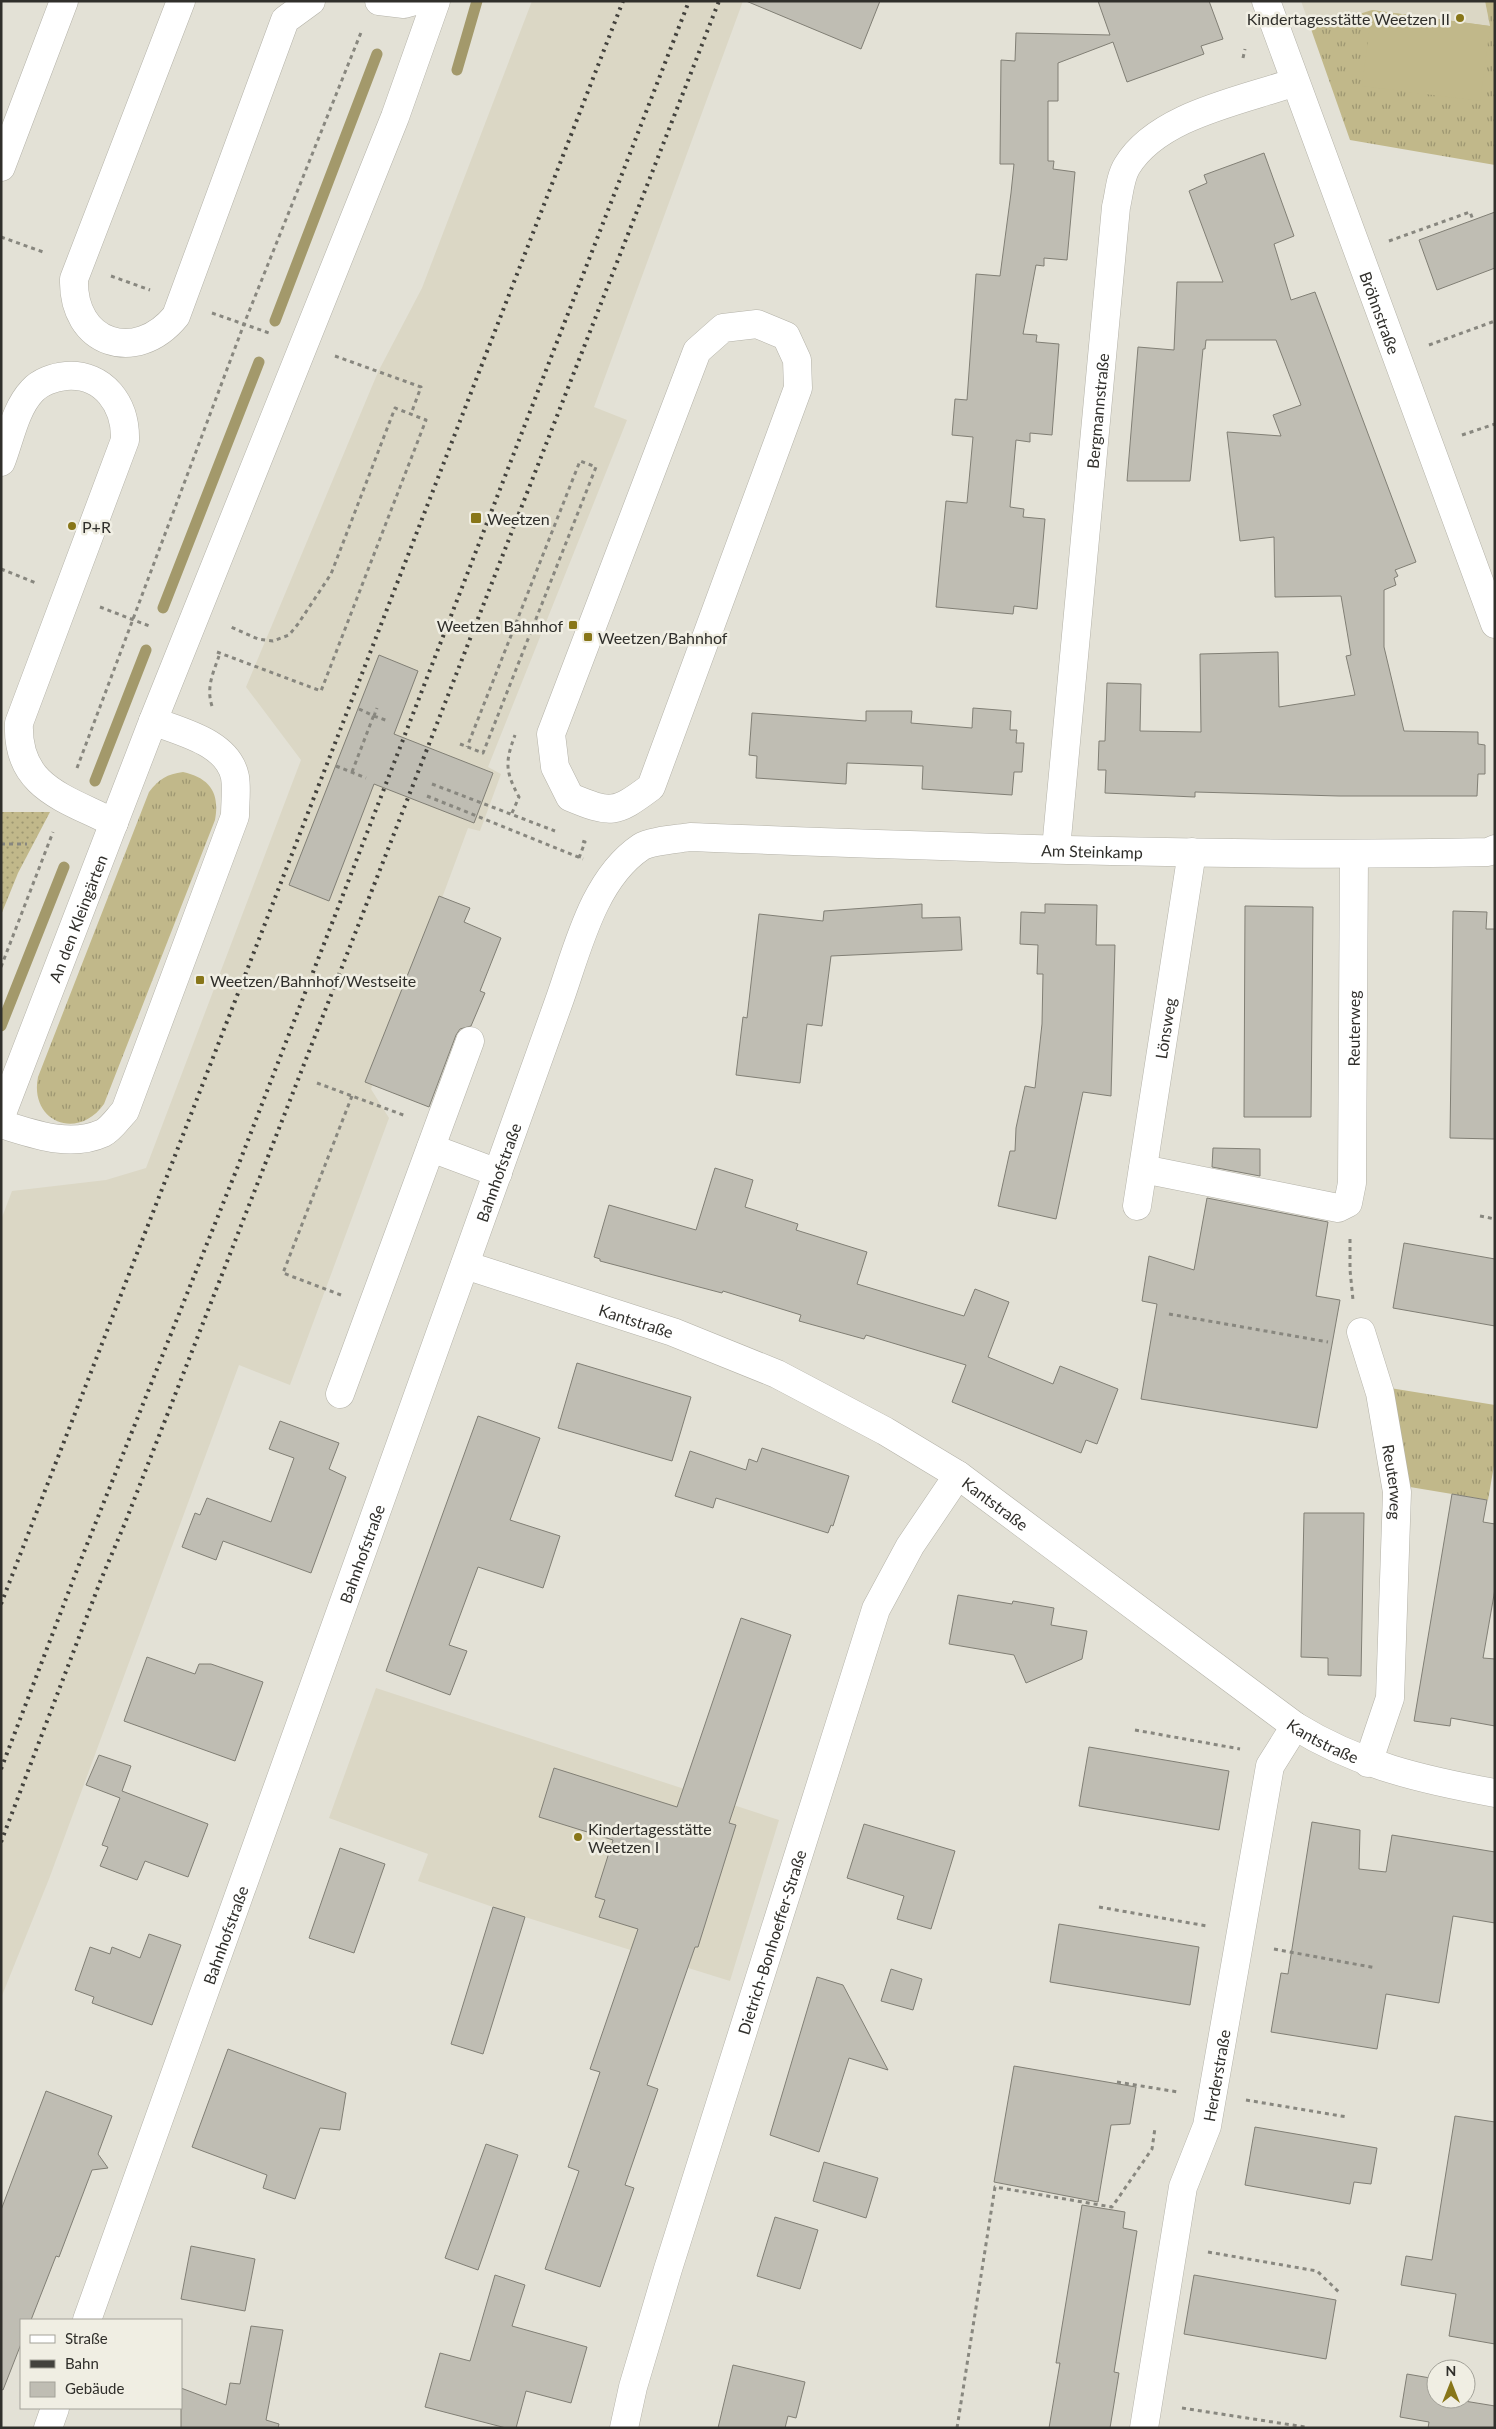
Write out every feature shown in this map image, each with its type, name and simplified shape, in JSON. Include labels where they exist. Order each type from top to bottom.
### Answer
[{"type":"street","points":[[1,168],[64,1]]},
{"type":"street","points":[[181,1],[74,279],[77,309],[85,322],[102,337],[124,344],[140,342],[154,337],[166,328],[176,316],[285,20],[311,1]]},
{"type":"street","points":[[379,1],[404,4],[415,1]]},
{"type":"street","name":"An den Kleingärten","points":[[1,1116],[153,720],[187,640],[395,116],[436,1]]},
{"type":"street","name":"Bröhnstraße","points":[[1266,1],[1495,624]]},
{"type":"street","name":"Bergmannstraße","points":[[1056,849],[1116,207],[1126,167],[1150,139],[1194,115],[1295,82]]},
{"type":"street","points":[[757,324],[786,336],[797,360],[798,388],[651,787],[625,806],[599,809],[570,797],[555,767],[551,734],[697,351],[723,328],[757,324]]},
{"type":"street","points":[[1,462],[23,402],[33,390],[46,381],[76,375],[92,379],[115,397],[122,410],[125,425],[124,440],[19,723],[18,739],[28,770],[51,791],[114,823]]},
{"type":"street","points":[[1,1124],[47,1138],[76,1140],[105,1132],[125,1111],[235,816],[235,776],[223,753],[198,738],[153,720]]},
{"type":"street","points":[[625,806],[642,846]]},
{"type":"street","name":"Am Steinkamp","points":[[642,846],[690,837],[1192,852],[1354,854],[1488,852],[1495,850]]},
{"type":"street","name":"Bahnhofstraße","points":[[86,2319],[595,902],[613,873],[642,846]]},
{"type":"street","name":"Lönsweg","points":[[1137,1206],[1192,852]]},
{"type":"street","name":"Reuterweg","points":[[1348,1202],[1352,1183],[1354,854]]},
{"type":"street","points":[[340,1394],[470,1041]]},
{"type":"street","points":[[431,1148],[498,1173]]},
{"type":"street","points":[[1143,1169],[1338,1208],[1348,1202]]},
{"type":"street","name":"Kantstraße","points":[[465,1266],[672,1332],[778,1374],[885,1431],[958,1475],[1295,1726],[1326,1746],[1420,1779],[1495,1794]]},
{"type":"street","name":"Reuterweg","points":[[1364,1341],[1380,1393],[1397,1492],[1390,1698],[1368,1762]]},
{"type":"street","name":"Dietrich-Bonhoeffer-Straße","points":[[624,2428],[633,2388],[666,2278],[876,1609],[910,1546],[958,1475]]},
{"type":"street","name":"Herderstraße","points":[[1146,2415],[1183,2188],[1207,2126],[1270,1766],[1295,1726]]},
{"type":"street","points":[[48,2428],[55,2409]]},
{"type":"path","points":[[1,967],[244,324],[362,29]]},
{"type":"path","points":[[1384,242],[1470,212],[1473,220]]},
{"type":"path","points":[[1424,347],[1495,321]]},
{"type":"path","points":[[378,372],[421,387],[411,414]]},
{"type":"path","points":[[1,569],[321,691],[426,420],[395,408],[331,574],[312,604],[288,635],[273,640],[258,638],[231,627]]},
{"type":"path","points":[[1457,437],[1495,424]]},
{"type":"path","points":[[460,744],[467,747],[483,753],[596,467],[580,462],[467,747]]},
{"type":"path","points":[[358,709],[376,712],[388,721]]},
{"type":"path","points":[[352,772],[376,712]]},
{"type":"path","points":[[336,766],[366,778]]},
{"type":"path","points":[[432,784],[559,832]]},
{"type":"path","points":[[427,796],[613,873]]},
{"type":"path","points":[[577,839],[585,842],[579,858]]},
{"type":"path","points":[[1,844],[27,844]]},
{"type":"path","points":[[352,1096],[282,1273],[372,1307]]},
{"type":"path","points":[[1169,1314],[1364,1341],[1354,1307],[1350,1278],[1348,1202]]},
{"type":"path","points":[[1480,1216],[1495,1219]]},
{"type":"path","points":[[1135,1730],[1277,1755]]},
{"type":"path","points":[[1099,1907],[1376,1968]]},
{"type":"path","points":[[1117,2082],[1347,2117]]},
{"type":"path","points":[[956,2428],[994,2188],[1112,2207],[1152,2149],[1155,2128]]},
{"type":"path","points":[[1174,2246],[1317,2271],[1341,2294]]},
{"type":"path","points":[[1146,2415],[1304,2428]]},
{"type":"shaded area","points":[[532,1],[743,1],[594,407],[627,420],[488,767],[501,774],[480,831],[468,828],[371,1089],[389,1118],[290,1385],[239,1365],[49,1879],[1,1998],[1,1220],[12,1191],[106,1180],[146,1168],[301,760],[246,687],[378,372],[422,288]]},
{"type":"shaded area","name":"Kindertagesstätte Weetzen II","points":[[1301,1],[1485,1],[1490,26],[1373,10],[1311,29]]},
{"type":"shaded area","name":"Kindertagesstätte Weetzen I","points":[[376,1688],[779,1820],[730,1981],[493,1907],[418,1881],[428,1854],[329,1818]]},
{"type":"green space","points":[[1485,1],[1495,1],[1495,165],[1350,140],[1311,29],[1372,10],[1490,26]]},
{"type":"green space","points":[[1372,10],[1490,26],[1480,101],[1362,86]]},
{"type":"green space","points":[[183,772],[200,778],[211,788],[216,802],[215,820],[104,1104],[93,1116],[81,1122],[69,1124],[58,1121],[48,1115],[41,1105],[37,1092],[38,1077],[149,792],[164,778]]},
{"type":"green space","points":[[1,812],[50,812],[18,873],[1,915]]},
{"type":"green space","points":[[1390,1388],[1495,1405],[1495,1460],[1488,1500],[1404,1486]]},
{"type":"building","points":[[746,1],[880,1],[861,49]]},
{"type":"building","points":[[1098,1],[1209,1],[1223,39],[1201,46],[1204,54],[1127,82],[1113,42],[1058,63],[1058,101],[1048,101],[1048,161],[1054,161],[1053,169],[1075,172],[1067,260],[1044,258],[1044,266],[1036,265],[1023,334],[1037,335],[1036,342],[1059,344],[1052,435],[1030,433],[1030,442],[1016,440],[1010,507],[1024,509],[1023,517],[1045,519],[1037,609],[1014,606],[1013,614],[936,607],[946,501],[967,503],[973,437],[952,435],[955,399],[967,400],[976,274],[1000,276],[1011,193],[1014,164],[1000,164],[1001,60],[1015,61],[1016,33],[1110,35]]},
{"type":"building","points":[[1264,153],[1294,236],[1274,244],[1291,300],[1315,292],[1416,562],[1395,570],[1398,576],[1394,578],[1396,585],[1384,590],[1384,647],[1404,731],[1478,732],[1478,744],[1485,745],[1485,774],[1478,774],[1477,796],[1339,796],[1195,792],[1195,797],[1105,793],[1106,770],[1098,770],[1099,741],[1105,741],[1107,683],[1141,684],[1140,731],[1201,732],[1200,654],[1278,652],[1279,707],[1355,695],[1346,656],[1351,655],[1341,596],[1275,597],[1274,537],[1240,541],[1227,432],[1281,436],[1273,415],[1301,405],[1276,340],[1206,340],[1205,349],[1203,349],[1190,481],[1127,481],[1138,347],[1174,350],[1177,282],[1223,282],[1189,191],[1207,183],[1204,175]]},
{"type":"building","points":[[1495,212],[1495,268],[1437,290],[1419,240]]},
{"type":"building","points":[[379,655],[418,671],[394,734],[493,773],[474,823],[374,784],[329,901],[289,885]]},
{"type":"building","points":[[973,708],[1011,711],[1010,730],[1017,730],[1016,743],[1024,743],[1022,772],[1014,772],[1012,795],[922,789],[923,766],[847,763],[846,784],[756,778],[757,756],[749,755],[752,713],[866,721],[866,711],[912,711],[911,723],[972,728]]},
{"type":"building","points":[[439,896],[470,908],[464,922],[501,938],[480,991],[485,993],[471,1026],[460,1029],[456,1035],[429,1107],[365,1082]]},
{"type":"building","points":[[922,904],[922,918],[960,917],[962,950],[831,956],[822,1026],[807,1024],[800,1083],[736,1075],[743,1017],[747,1018],[759,914],[823,921],[824,911]]},
{"type":"building","points":[[1045,904],[1097,905],[1096,945],[1115,945],[1111,1096],[1083,1092],[1056,1219],[998,1206],[1010,1151],[1015,1151],[1016,1128],[1025,1086],[1035,1088],[1042,1024],[1043,974],[1037,974],[1038,945],[1020,944],[1021,912],[1045,913]]},
{"type":"building","points":[[1245,906],[1313,907],[1311,1117],[1244,1117]]},
{"type":"building","points":[[1453,911],[1487,912],[1486,929],[1495,929],[1495,1139],[1450,1138]]},
{"type":"building","points":[[1213,1148],[1260,1149],[1260,1176],[1212,1167]]},
{"type":"building","points":[[715,1168],[753,1180],[745,1207],[798,1224],[796,1230],[867,1252],[857,1284],[964,1316],[975,1289],[1009,1302],[988,1357],[1053,1384],[1060,1366],[1118,1389],[1097,1444],[1086,1440],[1081,1453],[952,1402],[966,1365],[866,1335],[864,1339],[799,1321],[801,1315],[723,1291],[722,1293],[600,1261],[600,1259],[594,1257],[609,1205],[696,1230]]},
{"type":"building","points":[[1207,1198],[1328,1222],[1316,1296],[1340,1300],[1317,1428],[1141,1399],[1157,1304],[1142,1301],[1149,1256],[1194,1270]]},
{"type":"building","points":[[1404,1243],[1495,1259],[1495,1326],[1393,1308]]},
{"type":"building","points":[[577,1363],[691,1397],[672,1461],[558,1428]]},
{"type":"building","points":[[478,1416],[540,1438],[510,1520],[560,1536],[543,1588],[478,1567],[449,1645],[467,1651],[450,1695],[386,1671]]},
{"type":"building","points":[[280,1421],[339,1443],[329,1469],[346,1477],[311,1573],[223,1541],[216,1560],[182,1547],[195,1513],[200,1515],[207,1498],[271,1522],[294,1458],[269,1449]]},
{"type":"building","points":[[762,1448],[849,1476],[833,1526],[831,1525],[828,1533],[716,1498],[713,1508],[675,1496],[690,1451],[746,1470],[749,1459],[757,1462]]},
{"type":"building","points":[[1452,1494],[1487,1500],[1483,1522],[1495,1524],[1495,1589],[1483,1658],[1495,1659],[1495,1726],[1451,1718],[1450,1726],[1414,1721]]},
{"type":"building","points":[[1304,1513],[1364,1513],[1361,1676],[1328,1675],[1328,1658],[1301,1657]]},
{"type":"building","points":[[958,1595],[1012,1604],[1013,1601],[1054,1608],[1051,1625],[1087,1631],[1082,1659],[1026,1683],[1014,1655],[949,1644]]},
{"type":"building","points":[[741,1618],[791,1635],[729,1823],[736,1825],[698,1947],[695,1947],[647,2085],[658,2089],[625,2185],[634,2188],[600,2287],[545,2269],[579,2171],[568,2167],[600,2072],[590,2069],[638,1929],[599,1917],[605,1900],[595,1897],[613,1840],[539,1817],[554,1768],[677,1807]]},
{"type":"building","points":[[147,1657],[195,1674],[199,1664],[211,1664],[263,1682],[235,1761],[124,1721]]},
{"type":"building","points":[[1089,1747],[1229,1771],[1219,1830],[1079,1806]]},
{"type":"building","points":[[99,1755],[131,1766],[122,1791],[208,1824],[188,1877],[145,1861],[137,1880],[100,1866],[108,1847],[102,1845],[120,1798],[86,1785]]},
{"type":"building","points":[[1312,1822],[1360,1830],[1359,1869],[1386,1872],[1392,1835],[1495,1852],[1495,1923],[1453,1916],[1439,2003],[1386,1994],[1377,2049],[1271,2032],[1281,1973],[1288,1974]]},
{"type":"building","points":[[864,1824],[955,1851],[931,1929],[897,1919],[904,1896],[847,1878]]},
{"type":"building","points":[[340,1848],[385,1864],[354,1953],[309,1938]]},
{"type":"building","points":[[493,1907],[525,1917],[483,2054],[451,2044]]},
{"type":"building","points":[[1059,1924],[1199,1947],[1190,2005],[1050,1982]]},
{"type":"building","points":[[149,1934],[181,1945],[152,2025],[92,2003],[94,1997],[75,1990],[90,1947],[110,1954],[112,1947],[140,1958]]},
{"type":"building","points":[[891,1969],[922,1979],[913,2010],[881,2001]]},
{"type":"building","points":[[817,1977],[843,1985],[888,2070],[849,2058],[819,2152],[770,2135]]},
{"type":"building","points":[[228,2049],[346,2093],[340,2130],[320,2128],[295,2199],[263,2188],[267,2175],[192,2147]]},
{"type":"building","points":[[1014,2066],[1136,2087],[1130,2124],[1111,2125],[1098,2202],[994,2182]]},
{"type":"building","points":[[46,2091],[112,2116],[98,2154],[108,2168],[92,2170],[59,2257],[56,2256],[31,2319],[20,2319],[20,2347],[3,2390],[1,2389],[1,2210]]},
{"type":"building","points":[[1455,2116],[1495,2122],[1495,2344],[1449,2336],[1456,2294],[1401,2285],[1406,2256],[1432,2260]]},
{"type":"building","points":[[1255,2127],[1377,2148],[1371,2184],[1354,2182],[1350,2204],[1245,2185]]},
{"type":"building","points":[[486,2144],[518,2155],[478,2270],[445,2258]]},
{"type":"building","points":[[824,2162],[878,2178],[866,2218],[813,2201]]},
{"type":"building","points":[[1082,2205],[1125,2212],[1123,2228],[1137,2231],[1114,2372],[1119,2373],[1110,2428],[1049,2428],[1060,2363],[1056,2363]]},
{"type":"building","points":[[775,2217],[818,2230],[800,2289],[757,2276]]},
{"type":"building","points":[[191,2246],[255,2259],[245,2311],[181,2299]]},
{"type":"building","points":[[495,2275],[525,2285],[512,2326],[587,2347],[571,2403],[526,2391],[516,2428],[506,2428],[425,2407],[440,2353],[470,2361]]},
{"type":"building","points":[[1194,2275],[1336,2300],[1326,2359],[1184,2334]]},
{"type":"building","points":[[251,2326],[283,2330],[266,2420],[279,2424],[278,2428],[181,2428],[182,2388],[226,2405],[230,2383],[240,2384]]},
{"type":"building","points":[[733,2365],[805,2382],[796,2418],[788,2416],[785,2428],[718,2428]]},
{"type":"building","points":[[1407,2374],[1426,2377],[1426,2409],[1476,2409],[1476,2403],[1495,2406],[1495,2428],[1428,2428],[1429,2422],[1400,2417]]},
{"type":"waterway","points":[[457,70],[477,1]]},
{"type":"waterway","points":[[275,321],[377,54]]},
{"type":"waterway","points":[[163,608],[259,362]]},
{"type":"waterway","points":[[95,781],[146,650]]},
{"type":"waterway","points":[[1,1026],[64,867]]},
{"type":"railway","points":[[1,1604],[623,1]]},
{"type":"railway","points":[[1,1769],[80,1562],[238,1166],[689,1]]},
{"type":"railway","points":[[1,1842],[100,1582],[125,1523],[719,1]]},
{"type":"place","name":"Kindertagesstätte Weetzen II","points":[[1460,18]]},
{"type":"place","name":"Weetzen","points":[[476,518]]},
{"type":"place","name":"P+R","points":[[72,526]]},
{"type":"place","name":"Weetzen Bahnhof","points":[[573,625]]},
{"type":"place","name":"Weetzen/Bahnhof","points":[[588,637]]},
{"type":"place","name":"Weetzen/Bahnhof/Westseite","points":[[200,980]]},
{"type":"place","name":"Kindertagesstätte Weetzen I","points":[[578,1837]]}]
